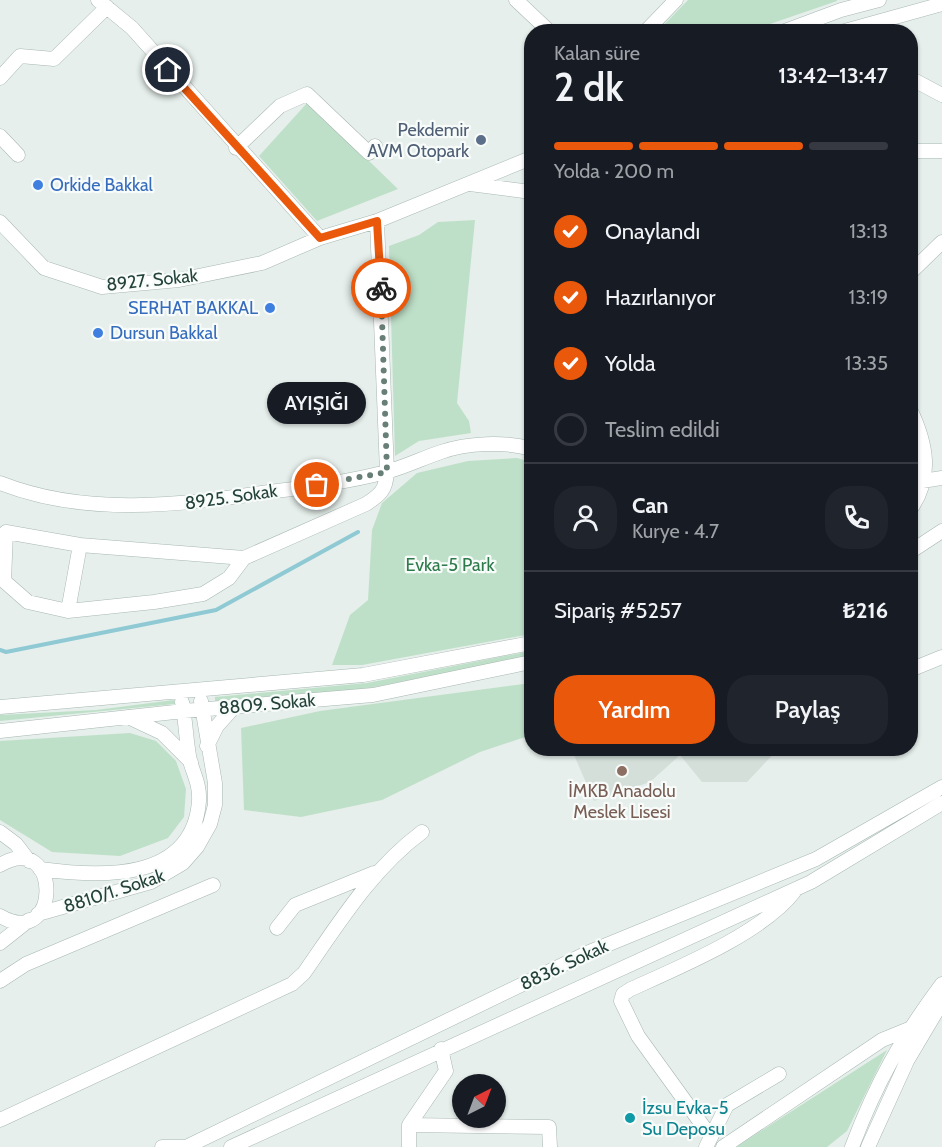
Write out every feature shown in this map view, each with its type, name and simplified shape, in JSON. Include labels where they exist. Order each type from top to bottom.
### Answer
[{"type":"street","points":[[516,0],[542,24]]},
{"type":"street","points":[[653,24],[676,0]]},
{"type":"street","points":[[803,24],[841,10],[879,0]]},
{"type":"street","points":[[0,78],[20,56],[54,59],[103,4],[132,28],[236,148],[320,238]]},
{"type":"street","points":[[871,24],[942,4]]},
{"type":"street","points":[[918,82],[942,95]]},
{"type":"street","points":[[236,148],[280,106],[307,94],[369,153],[375,146]]},
{"type":"street","points":[[0,136],[18,155]]},
{"type":"street","points":[[918,151],[942,151]]},
{"type":"street","name":"8927. Sokak","points":[[0,222],[44,268],[102,287],[179,280],[262,263],[320,238],[377,221],[524,161]]},
{"type":"street","points":[[470,184],[524,191]]},
{"type":"street","points":[[244,558],[229,578],[203,594],[154,602],[68,611],[28,602],[4,581],[6,532],[80,545],[244,558],[366,504],[381,494],[386,485],[387,472],[377,221]]},
{"type":"street","points":[[918,265],[942,242]]},
{"type":"street","points":[[918,425],[924,451],[926,482],[918,496]]},
{"type":"street","name":"8925. Sokak","points":[[0,483],[58,499],[146,506],[246,496],[387,472],[445,451],[517,444],[524,446]]},
{"type":"street","points":[[918,482],[942,478]]},
{"type":"street","points":[[918,547],[942,531]]},
{"type":"street","points":[[68,611],[80,545]]},
{"type":"street","name":"8809. Sokak","points":[[0,707],[363,675],[524,644]]},
{"type":"street","points":[[918,667],[942,657]]},
{"type":"street","name":"8809. Sokak","points":[[0,731],[203,709],[373,695],[524,663]]},
{"type":"street","name":"8810/1. Sokak","points":[[34,916],[151,882],[183,863],[197,847],[210,824],[215,805],[214,783],[199,690]]},
{"type":"street","name":"8810/1. Sokak","points":[[0,865],[16,859],[35,865],[107,875],[150,867],[175,850],[190,831],[197,815],[199,783],[191,762],[179,691]]},
{"type":"street","points":[[207,746],[217,726],[235,706]]},
{"type":"street","points":[[128,717],[162,733],[191,762]]},
{"type":"street","name":"8836. Sokak","points":[[186,1147],[586,954],[816,860],[942,787]]},
{"type":"street","points":[[231,1147],[796,889],[942,803]]},
{"type":"street","points":[[0,832],[16,844],[35,865],[48,883],[49,892],[47,900],[34,916],[0,944]]},
{"type":"street","points":[[0,1120],[292,984],[304,973],[363,889],[402,847],[422,832]]},
{"type":"street","points":[[277,928],[295,905],[380,871]]},
{"type":"street","points":[[0,981],[26,964],[213,885]]},
{"type":"street","points":[[779,1074],[727,1105],[708,1142],[638,1036],[621,1000],[623,994],[631,989],[706,955],[782,908],[796,889]]},
{"type":"street","points":[[0,916],[18,921],[34,916]]},
{"type":"street","points":[[841,1147],[847,1143],[852,1147],[870,1098],[909,1029],[942,984]]},
{"type":"street","points":[[868,1147],[907,1061],[942,1002]]},
{"type":"street","points":[[723,1147],[882,1040],[909,1029]]},
{"type":"street","points":[[409,1147],[409,1125],[446,1071],[441,1050]]},
{"type":"street","points":[[409,1125],[549,1127],[550,1147]]},
{"type":"street","points":[[162,1147],[186,1147]]},
{"type":"shaded area","name":"İMKB Anadolu Meslek Lisesi","points":[[574,756],[679,756],[650,782],[594,801]]},
{"type":"shaded area","name":"İMKB Anadolu Meslek Lisesi","points":[[681,756],[771,756],[747,782],[702,782]]},
{"type":"green space","points":[[688,0],[837,0],[770,24],[665,24]]},
{"type":"green space","points":[[308,102],[398,189],[317,221],[259,156]]},
{"type":"green space","points":[[475,220],[457,403],[469,421],[471,433],[419,441],[395,456],[389,246],[419,235],[438,222]]},
{"type":"green space","name":"Evka-5 Park","points":[[517,458],[524,460],[524,635],[362,665],[332,665],[350,615],[368,600],[372,530],[382,503],[417,473],[468,461]]},
{"type":"green space","points":[[524,652],[524,658],[364,689],[215,701],[215,697],[367,683]]},
{"type":"green space","points":[[524,684],[524,737],[480,752],[382,800],[301,817],[244,810],[241,728],[320,711]]},
{"type":"green space","points":[[174,700],[175,704],[0,721],[0,715],[96,710]]},
{"type":"green space","points":[[130,733],[156,741],[176,761],[186,789],[184,817],[168,838],[120,856],[52,852],[0,820],[0,741]]},
{"type":"green space","points":[[887,1050],[847,1131],[827,1147],[736,1147]]},
{"type":"waterway","points":[[0,650],[6,652],[216,610],[358,532]]},
{"type":"way so far","points":[[317,485],[387,472],[381,288]]},
{"type":"place","name":"Pekdemir AVM Otopark","points":[[481,140]]},
{"type":"place","name":"Orkide Bakkal","points":[[38,185]]},
{"type":"place","name":"SERHAT BAKKAL","points":[[270,308]]},
{"type":"place","name":"Dursun Bakkal","points":[[98,333]]},
{"type":"place","name":"AYIŞIĞI","points":[[317,485]]},
{"type":"place","name":"İMKB Anadolu Meslek Lisesi","points":[[622,771]]},
{"type":"place","name":"İzsu Evka-5 Su Deposu","points":[[630,1118]]},
{"type":"route","points":[[168,70],[236,148],[320,238],[377,221],[381,288]]}]
